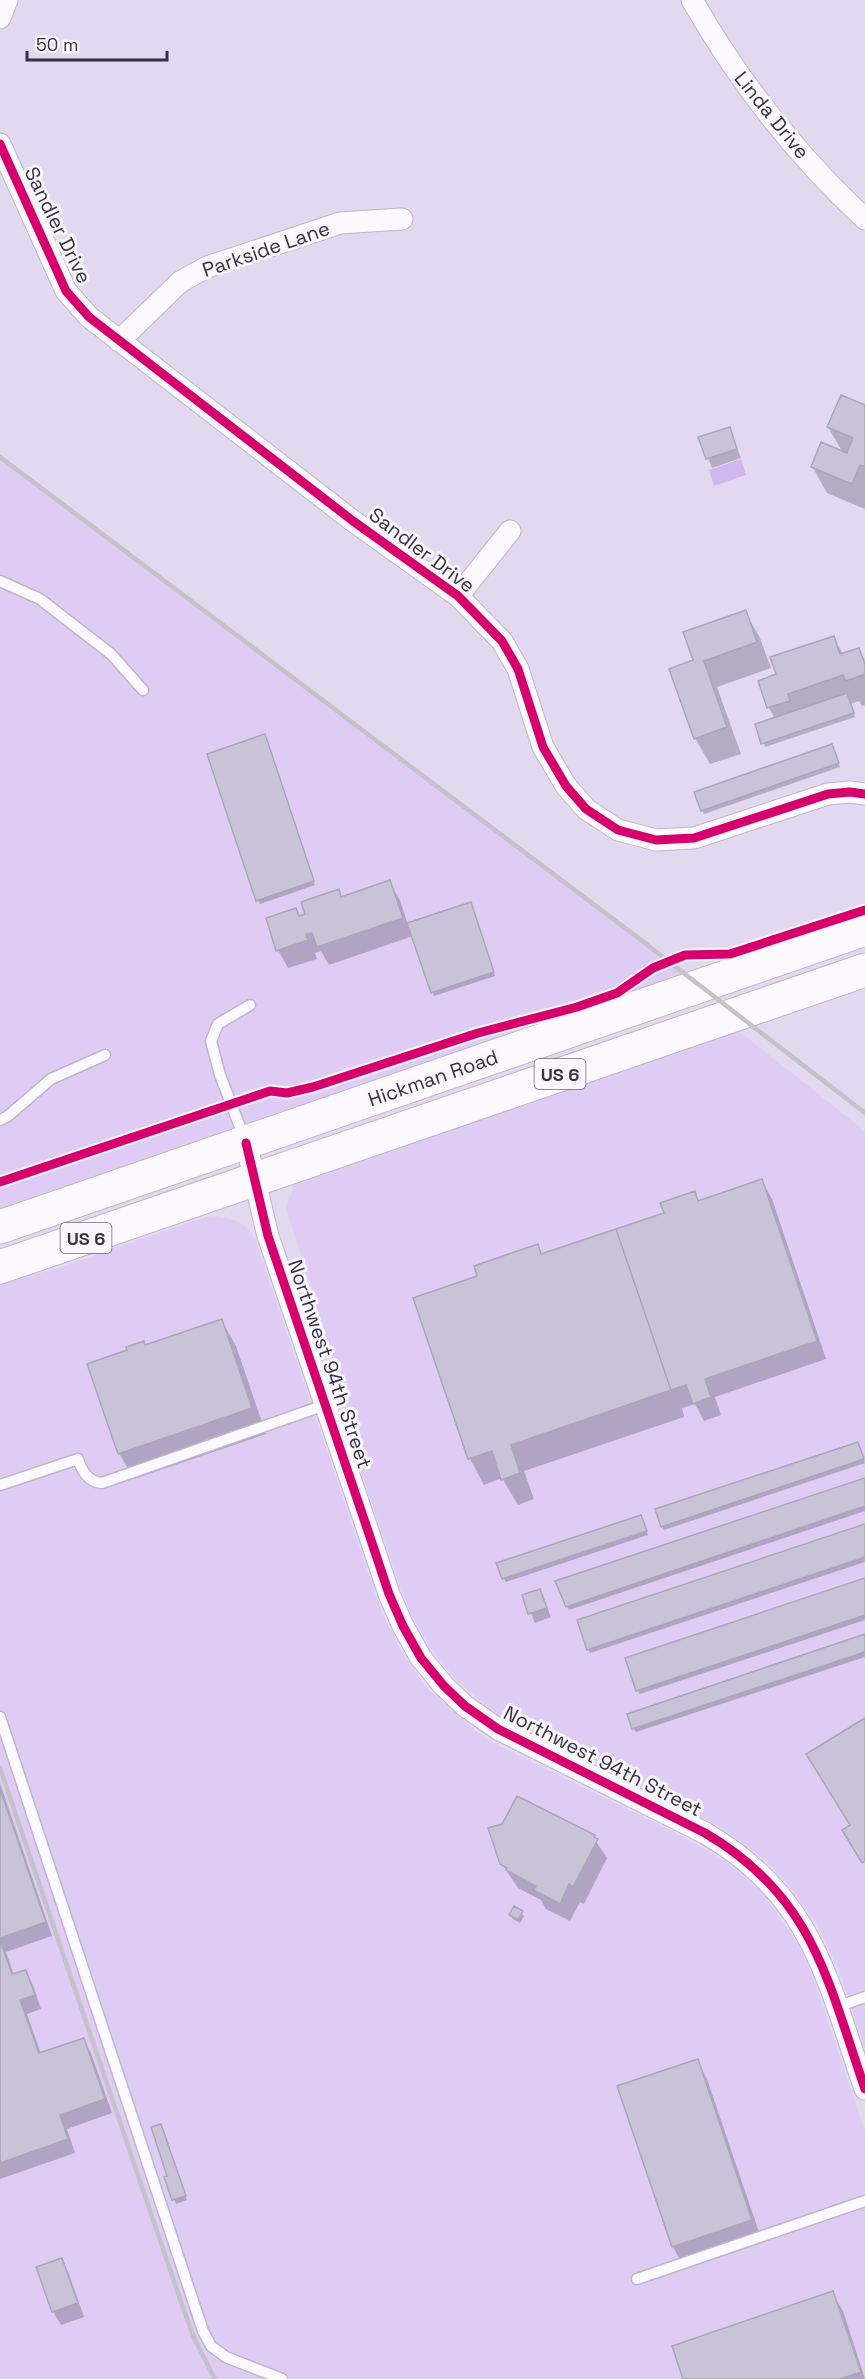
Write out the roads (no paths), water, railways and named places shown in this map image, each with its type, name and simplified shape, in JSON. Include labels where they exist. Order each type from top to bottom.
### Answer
[{"type":"main road","name":"Hickman Road","points":[[0,1227],[865,929]]},
{"type":"main road","name":"Hickman Road","points":[[0,1267],[865,970]]},
{"type":"street","points":[[0,18],[7,0]]},
{"type":"street","name":"Linda Drive","points":[[692,0],[721,50],[773,122],[833,189],[865,219]]},
{"type":"street","name":"Sandler Drive","points":[[0,144],[66,291],[89,317],[353,521],[458,596],[502,641],[518,669],[543,747],[566,786],[586,809],[618,830],[656,840],[694,838],[828,794],[850,792],[865,794]]},
{"type":"street","name":"Parkside Lane","points":[[119,341],[180,282],[207,267],[340,223],[402,219]]},
{"type":"street","points":[[458,596],[510,531]]},
{"type":"street","name":"Northwest 94th Street","points":[[246,1143],[268,1236],[389,1594],[421,1658],[444,1686],[465,1706],[498,1729],[705,1833],[731,1848],[757,1869],[782,1895],[804,1928],[820,1959],[865,2089]]},
{"type":"lane","points":[[0,580],[40,599],[111,654],[143,690]]},
{"type":"lane","points":[[246,1143],[220,1075],[211,1041],[218,1024],[250,1005]]},
{"type":"lane","points":[[0,1120],[8,1116],[51,1079],[105,1055]]},
{"type":"lane","points":[[0,1485],[78,1459],[81,1468],[90,1479],[102,1483],[325,1405]]},
{"type":"lane","points":[[0,1717],[203,2331],[211,2346],[226,2357],[282,2379]]},
{"type":"lane","points":[[837,2007],[865,1997]]},
{"type":"lane","points":[[637,2279],[865,2201]]},
{"type":"railway","points":[[0,457],[641,940],[865,1113]]},
{"type":"railway","points":[[0,1768],[181,2302],[194,2338],[215,2379]]}]
